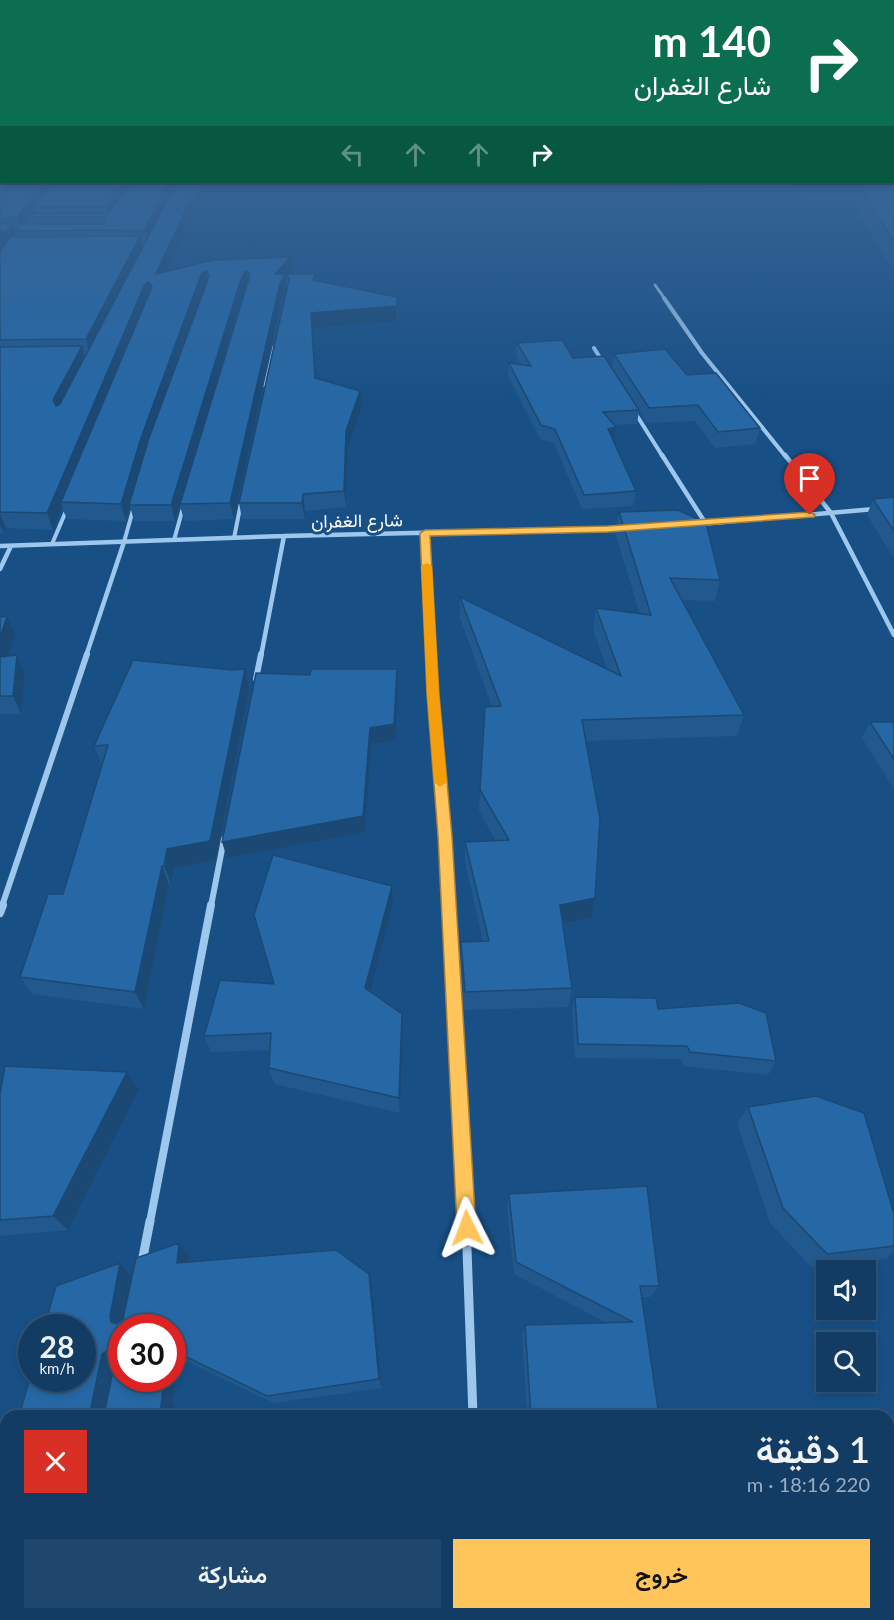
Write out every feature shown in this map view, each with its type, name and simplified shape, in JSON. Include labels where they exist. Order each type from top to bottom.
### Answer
[{"type":"street","points":[[655,285],[702,353],[831,513],[894,635]]},
{"type":"street","points":[[594,348],[606,368]]},
{"type":"street","points":[[631,407],[706,524]]},
{"type":"street","points":[[695,525],[884,509]]},
{"type":"street","name":"شارع الغفران","points":[[0,546],[284,536],[630,528]]},
{"type":"street","points":[[425,533],[433,694],[445,836],[470,1286],[473,1410]]},
{"type":"street","points":[[254,687],[284,536]]},
{"type":"street","points":[[0,913],[124,542]]},
{"type":"street","points":[[0,569],[11,546]]},
{"type":"street","points":[[140,1269],[227,827]]},
{"type":"lane","points":[[265,386],[275,343]]},
{"type":"lane","points":[[234,538],[241,503]]},
{"type":"lane","points":[[174,540],[184,506]]},
{"type":"lane","points":[[52,544],[67,508]]},
{"type":"lane","points":[[124,542],[134,509]]},
{"type":"building","points":[[2,249],[133,249],[86,339],[0,340]]},
{"type":"building","points":[[142,249],[168,249],[156,274],[214,260],[290,257],[275,274],[315,274],[313,280],[397,297],[397,306],[311,313],[315,378],[360,391],[346,431],[344,491],[303,494],[302,503],[239,503],[288,284],[289,278],[285,275],[280,283],[230,503],[180,504],[250,275],[247,271],[240,282],[171,505],[129,505],[149,438],[206,285],[209,275],[206,271],[202,273],[198,283],[141,438],[121,504],[61,502],[152,287],[149,282],[145,284],[47,513],[0,512],[0,347],[82,346],[53,400],[56,406],[60,404]]},
{"type":"building","points":[[562,340],[573,358],[604,356],[639,410],[603,412],[616,427],[608,429],[636,491],[584,495],[555,429],[541,425],[509,363],[531,366],[517,343]]},
{"type":"building","points":[[665,349],[687,375],[716,373],[760,428],[718,432],[698,405],[649,408],[614,354]]},
{"type":"building","points":[[894,497],[894,531],[873,499]]},
{"type":"building","points":[[678,510],[706,523],[720,580],[670,578],[744,715],[582,720],[600,819],[595,898],[560,905],[572,988],[465,992],[461,942],[489,941],[465,842],[509,840],[480,790],[485,707],[501,706],[460,597],[621,676],[596,608],[651,615],[619,512]]},
{"type":"building","points":[[7,616],[0,638],[0,617]]},
{"type":"building","points":[[17,655],[13,696],[0,696],[0,657]]},
{"type":"building","points":[[133,660],[232,670],[245,669],[210,841],[167,849],[135,992],[20,977],[48,894],[63,894],[108,745],[94,746]]},
{"type":"building","points":[[311,669],[397,669],[394,724],[370,728],[363,816],[222,842],[256,673],[310,675]]},
{"type":"building","points":[[870,722],[894,722],[894,759]]},
{"type":"building","points":[[273,855],[392,886],[365,988],[402,1014],[399,1098],[269,1068],[271,1033],[204,1036],[220,980],[274,984],[254,915]]},
{"type":"building","points":[[575,997],[656,998],[658,1009],[739,1003],[766,1013],[776,1061],[690,1052],[687,1046],[578,1044]]},
{"type":"building","points":[[5,1066],[127,1072],[53,1216],[0,1220],[0,1094]]},
{"type":"building","points":[[816,1096],[864,1113],[894,1214],[894,1246],[827,1254],[783,1208],[748,1107]]},
{"type":"building","points":[[647,1186],[659,1286],[640,1286],[658,1410],[531,1410],[525,1325],[633,1322],[516,1262],[509,1194]]},
{"type":"building","points":[[179,1243],[177,1263],[336,1250],[369,1274],[379,1379],[267,1396],[186,1357],[186,1314],[124,1314],[136,1258]]},
{"type":"building","points":[[120,1263],[110,1314],[108,1314],[108,1350],[102,1354],[96,1383],[96,1314],[48,1314],[56,1286]]},
{"type":"building","points":[[26,1392],[94,1392],[92,1410],[21,1410]]},
{"type":"building","points":[[109,1392],[163,1392],[161,1410],[105,1410]]},
{"type":"slow traffic","points":[[427,566],[440,782]]},
{"type":"route","points":[[467,1228],[425,533],[608,529],[810,515]]}]
